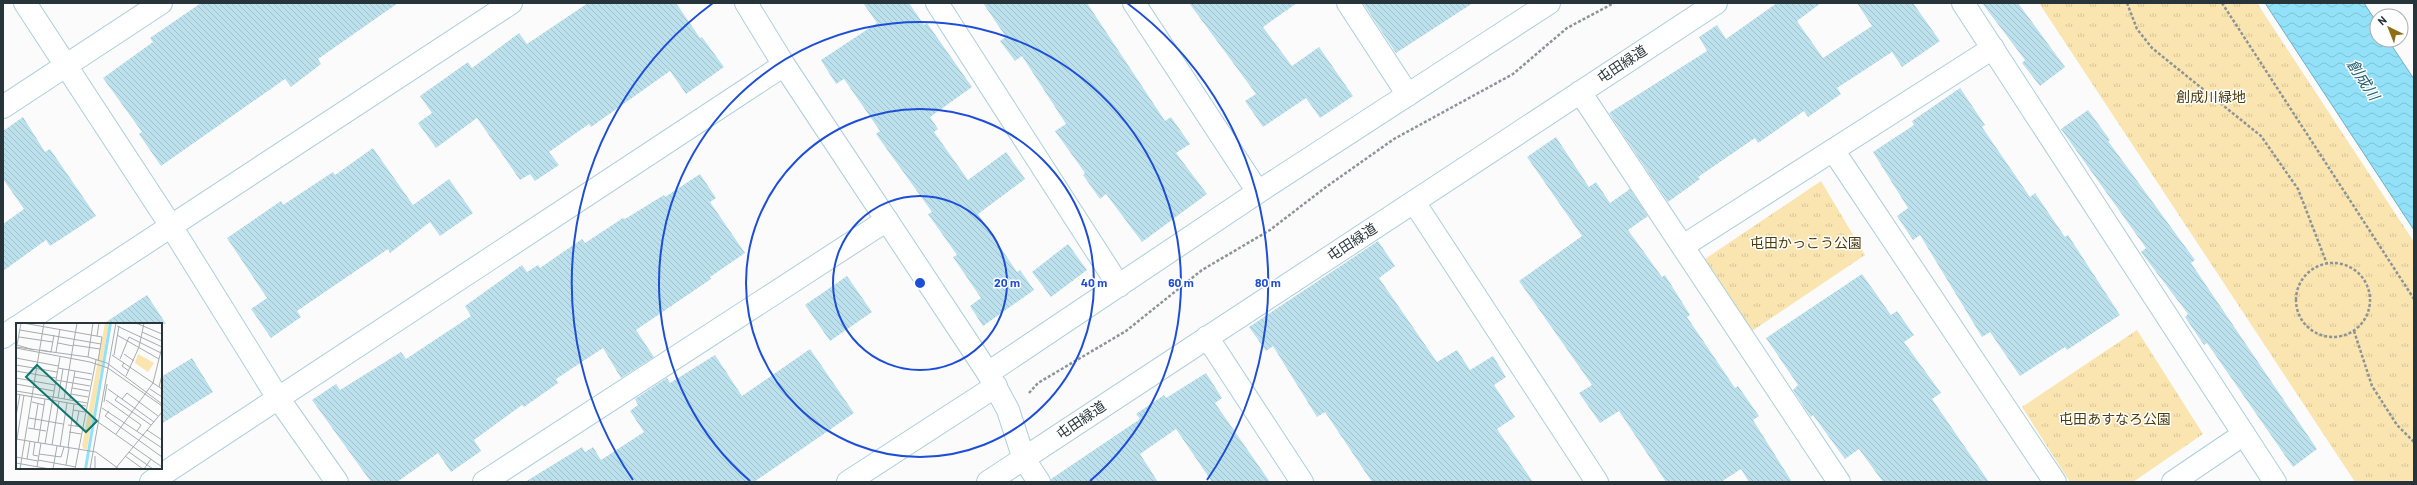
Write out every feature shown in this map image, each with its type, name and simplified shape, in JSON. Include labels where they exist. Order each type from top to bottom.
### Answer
[{"type":"street","points":[[25,3],[171,226],[278,398],[337,482]]},
{"type":"street","points":[[3,107],[161,3]]},
{"type":"street","points":[[24,323],[511,3]]},
{"type":"street","points":[[746,3],[784,66],[992,379],[1008,410],[1024,458],[1039,482]]},
{"type":"street","points":[[937,3],[1119,286]]},
{"type":"street","points":[[1134,3],[1258,192]]},
{"type":"street","points":[[1348,3],[1408,95]]},
{"type":"street","points":[[848,482],[1119,286],[1258,192],[1549,3]]},
{"type":"street","name":"屯田緑道","points":[[988,482],[1716,3]]},
{"type":"street","points":[[1963,3],[2275,482]]},
{"type":"street","points":[[1683,246],[1993,48]]},
{"type":"street","points":[[151,482],[784,66]]},
{"type":"street","points":[[1580,92],[1839,482]]},
{"type":"street","points":[[1833,150],[2055,482]]},
{"type":"street","points":[[1414,202],[1596,482]]},
{"type":"street","points":[[484,482],[887,220]]},
{"type":"street","points":[[3,337],[16,329]]},
{"type":"street","points":[[1207,337],[1302,482]]},
{"type":"street","points":[[2173,482],[2244,434]]},
{"type":"path","points":[[1024,398],[1038,383],[1126,331],[1202,270],[1270,230],[1326,187],[1394,140],[1513,74],[1567,28],[1614,3]]},
{"type":"path","points":[[2127,3],[2137,29],[2152,48],[2261,136],[2298,189],[2327,264]]},
{"type":"path","points":[[2222,3],[2414,299]]},
{"type":"path","points":[[2327,264],[2341,264],[2352,268],[2362,277],[2368,287],[2371,300],[2369,313],[2363,323],[2354,332],[2331,338],[2319,335],[2309,329],[2301,320],[2297,308],[2296,296],[2300,285],[2316,267],[2327,264]]},
{"type":"path","points":[[2354,332],[2372,386],[2398,425],[2414,442]]},
{"type":"green space","name":"創成川緑地","points":[[2039,3],[2257,3],[2414,242],[2414,482],[2355,482]]},
{"type":"green space","name":"屯田かっこう公園","points":[[1821,181],[1865,255],[1752,331],[1705,259]]},
{"type":"green space","name":"屯田あすなろ公園","points":[[2137,330],[2203,434],[2133,482],[2070,482],[2022,407]]},
{"type":"water","name":"創成川","points":[[2265,3],[2364,3],[2369,11],[2369,48],[2393,48],[2414,79],[2414,230]]},
{"type":"building","points":[[201,3],[398,3],[318,59],[321,64],[291,87],[285,79],[161,166],[139,134],[142,132],[103,78],[153,42],[150,38]]},
{"type":"building","points":[[588,3],[676,3],[700,38],[702,37],[724,67],[686,94],[670,71],[591,127],[589,124],[549,152],[559,165],[535,181],[530,174],[520,180],[477,118],[436,148],[418,123],[432,113],[420,96],[468,62],[472,68],[519,33],[527,44]]},
{"type":"building","points":[[863,3],[909,3],[924,25],[927,23],[972,87],[930,117],[938,129],[934,132],[968,180],[1006,152],[1025,179],[978,214],[1017,272],[1020,270],[1034,290],[983,326],[970,306],[981,298],[953,257],[957,255],[928,214],[932,212],[876,134],[880,131],[844,79],[836,84],[821,60],[877,23]]},
{"type":"building","points":[[983,3],[1087,3],[1165,121],[1171,117],[1190,144],[1176,153],[1207,194],[1142,242],[1106,194],[1100,199],[1083,175],[1085,173],[1055,131],[1066,124],[1022,56],[1015,61],[1000,41],[1006,37]]},
{"type":"building","points":[[1189,3],[1297,3],[1263,27],[1292,66],[1319,47],[1353,96],[1320,118],[1306,98],[1263,127],[1245,101],[1256,94]]},
{"type":"building","points":[[1363,3],[1473,3],[1396,53]]},
{"type":"building","points":[[1777,3],[1821,3],[1797,21],[1823,58],[1872,26],[1857,3],[1913,3],[1940,41],[1902,67],[1892,52],[1837,88],[1841,94],[1808,117],[1804,111],[1758,143],[1755,138],[1698,177],[1700,179],[1668,202],[1609,113],[1707,51],[1699,37],[1717,25],[1726,39]]},
{"type":"building","points":[[1982,3],[2018,3],[2065,67],[2040,86],[2022,63],[2025,60]]},
{"type":"building","points":[[1960,88],[1985,125],[1982,127],[2030,197],[2035,193],[2065,237],[2068,235],[2120,315],[2067,350],[2065,347],[2020,376],[1990,332],[1982,337],[1920,235],[1913,240],[1897,216],[1908,208],[1873,152],[1914,125],[1912,121]]},
{"type":"building","points":[[2088,110],[2110,140],[2108,141],[2195,260],[2191,263],[2317,449],[2293,467],[2207,343],[2204,345],[2185,317],[2188,314],[2141,252],[2146,248],[2061,129]]},
{"type":"building","points":[[23,117],[45,152],[50,149],[96,216],[50,246],[46,240],[3,271],[3,224],[24,209],[3,179],[3,131]]},
{"type":"building","points":[[1556,137],[1589,187],[1596,182],[1610,203],[1630,189],[1648,216],[1628,230],[1662,277],[1665,275],[1690,315],[1687,317],[1735,388],[1738,386],[1759,416],[1753,420],[1792,482],[1749,482],[1741,469],[1721,482],[1666,482],[1619,411],[1600,423],[1579,393],[1592,385],[1519,281],[1582,236],[1527,157]]},
{"type":"building","points":[[373,148],[413,205],[449,179],[473,213],[440,236],[430,222],[390,253],[388,249],[297,311],[301,317],[271,338],[251,309],[267,298],[227,238],[281,201],[283,205],[333,172],[335,175]]},
{"type":"building","points":[[700,174],[716,198],[710,202],[745,253],[710,277],[711,279],[636,330],[654,357],[621,378],[603,348],[556,379],[558,383],[524,407],[522,405],[474,440],[481,451],[451,472],[438,453],[397,482],[371,482],[312,400],[336,384],[340,390],[401,352],[406,359],[471,316],[465,306],[522,265],[527,272],[538,265],[540,268],[582,239],[585,243],[623,218],[625,219],[664,195],[665,197]]},
{"type":"building","points":[[1378,241],[1395,266],[1379,278],[1437,362],[1457,350],[1470,370],[1493,356],[1506,377],[1494,385],[1515,417],[1497,429],[1533,482],[1372,482],[1325,412],[1317,417],[1273,346],[1266,351],[1249,327]]},
{"type":"building","points":[[1068,244],[1087,270],[1051,297],[1032,272]]},
{"type":"building","points":[[1862,274],[1891,315],[1897,311],[1914,335],[1904,342],[1941,393],[1932,399],[1989,482],[1883,482],[1859,449],[1845,459],[1813,415],[1811,417],[1793,390],[1798,385],[1766,338]]},
{"type":"building","points":[[847,276],[872,312],[830,341],[805,305]]},
{"type":"building","points":[[147,295],[166,324],[162,323],[105,323]]},
{"type":"building","points":[[810,349],[854,413],[754,482],[525,482],[582,447],[585,452],[593,447],[601,460],[644,432],[630,411],[638,405],[635,399],[667,378],[670,383],[715,355],[742,396]]},
{"type":"building","points":[[192,358],[213,392],[162,423],[162,376]]},
{"type":"building","points":[[1206,373],[1222,398],[1215,403],[1270,482],[1212,482],[1176,429],[1140,454],[1158,482],[1051,482],[1051,479],[1140,419],[1136,414],[1164,395],[1166,398]]}]
